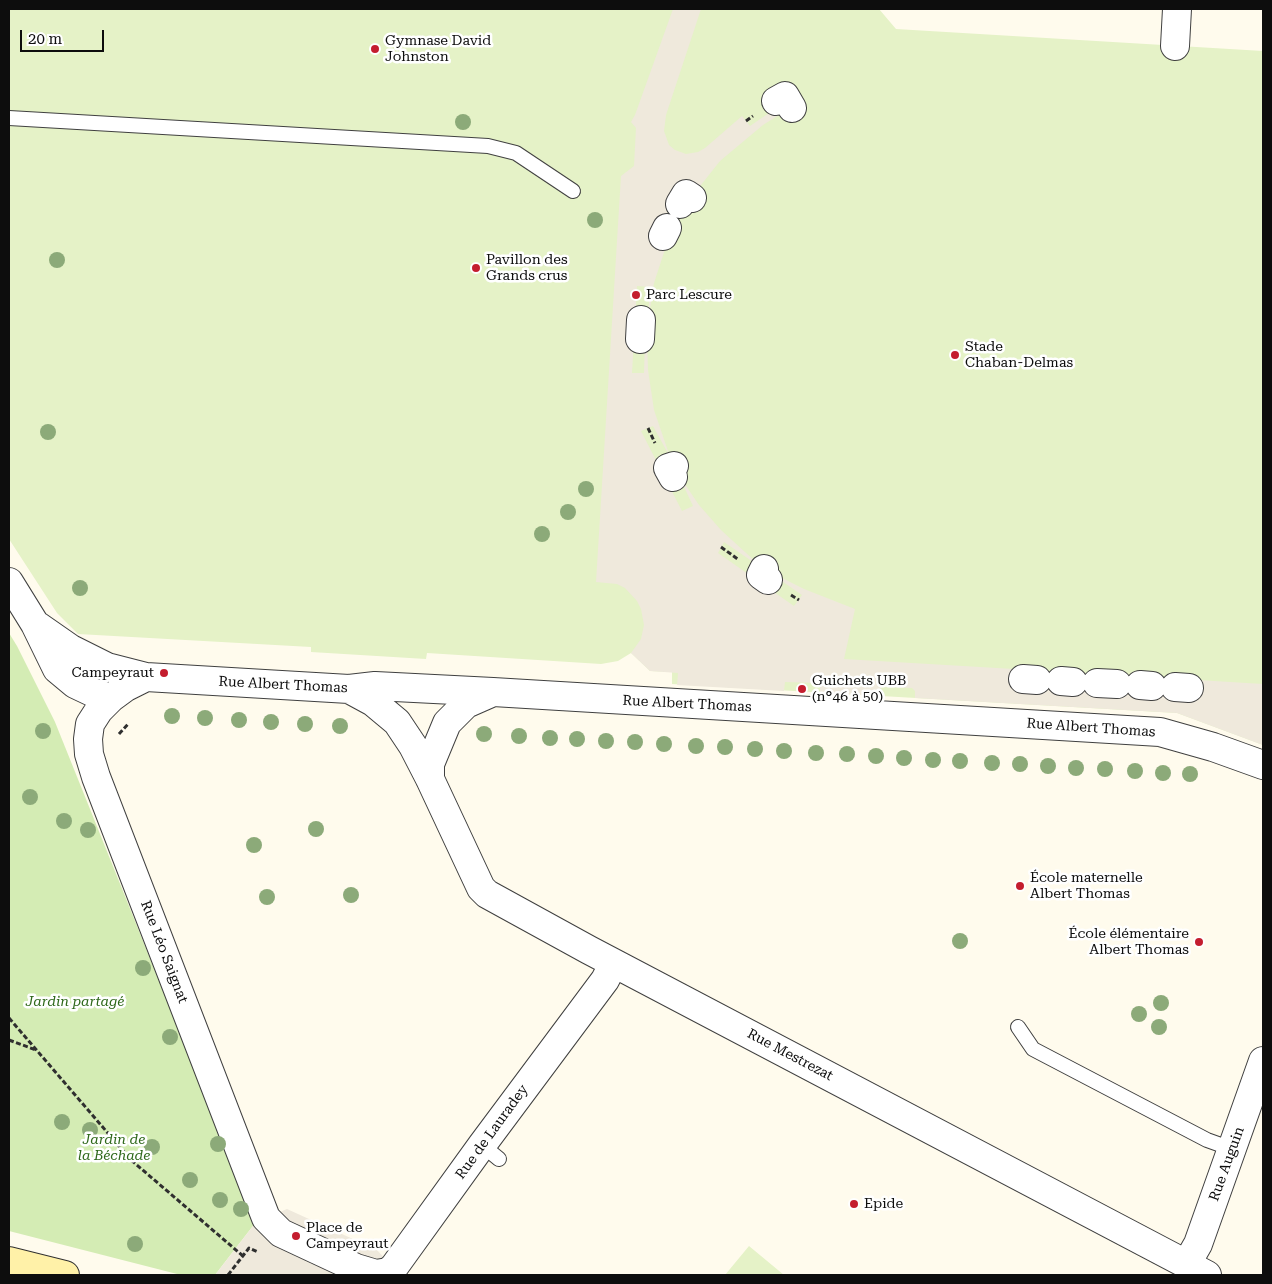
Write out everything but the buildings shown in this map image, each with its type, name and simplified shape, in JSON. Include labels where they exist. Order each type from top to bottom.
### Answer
[{"type":"street","points":[[1175,42],[1177,9]]},
{"type":"street","points":[[9,582],[35,624],[57,668],[75,684],[94,693],[111,698],[126,687],[146,677]]},
{"type":"street","points":[[35,624],[71,649],[107,667],[146,677]]},
{"type":"street","name":"Rue Albert Thomas","points":[[146,677],[348,689],[375,686],[493,692],[1160,732],[1213,747],[1263,765]]},
{"type":"street","name":"Rue Mestrezat","points":[[348,689],[374,702],[398,722],[430,779],[481,888],[494,899],[1197,1270]]},
{"type":"street","points":[[430,779],[430,764],[447,724],[466,704],[493,692]]},
{"type":"street","name":"Rue Léo Saignat","points":[[111,698],[98,710],[90,724],[89,754],[96,777],[266,1218],[281,1233],[354,1271]]},
{"type":"street","name":"Rue de Lauradey","points":[[354,1271],[382,1274],[394,1267],[490,1152],[605,980],[614,963]]},
{"type":"street","name":"Rue Auguin","points":[[1197,1270],[1198,1244],[1263,1061]]},
{"type":"street","points":[[9,1261],[65,1275]]},
{"type":"lane","points":[[9,118],[488,146],[516,153],[574,191]]},
{"type":"lane","points":[[1018,1027],[1033,1050],[1207,1140],[1232,1149]]},
{"type":"path","points":[[9,1018],[131,1160],[242,1256]]},
{"type":"path","points":[[9,1040],[36,1050]]},
{"type":"path","points":[[228,1275],[249,1248],[258,1252]]},
{"type":"green space","name":"Parc Lescure","points":[[9,9],[879,9],[896,29],[1263,51],[1263,745],[1177,713],[672,684],[672,672],[650,671],[631,653],[618,661],[601,664],[427,653],[426,659],[311,652],[311,647],[78,634],[57,613],[9,539]]},
{"type":"green space","name":"Jardin de la Béchade","points":[[9,633],[55,722],[256,1222],[215,1275],[181,1275],[9,1231]]},
{"type":"green space","points":[[749,1246],[784,1275],[725,1275]]},
{"type":"shaded area","points":[[673,9],[701,9],[666,115],[664,131],[669,145],[675,150],[686,154],[698,152],[742,116],[750,126],[769,113],[782,113],[763,125],[720,161],[697,190],[674,200],[655,237],[667,243],[654,283],[648,321],[650,287],[637,286],[632,373],[644,373],[645,341],[647,341],[648,370],[654,410],[670,457],[653,426],[641,431],[682,511],[693,506],[678,474],[699,505],[721,530],[757,563],[724,542],[718,553],[794,606],[802,595],[774,574],[804,589],[855,609],[844,659],[1099,674],[1099,677],[1018,672],[1115,678],[1116,675],[1263,684],[1263,745],[1177,713],[915,698],[915,691],[912,688],[883,687],[879,689],[879,696],[820,693],[820,687],[817,683],[785,682],[784,691],[677,685],[678,673],[650,671],[631,653],[641,639],[644,625],[641,609],[637,601],[625,588],[617,584],[596,582],[621,176],[634,166],[636,128],[631,122]]},
{"type":"shaded area","name":"Place de Campeyraut","points":[[287,1209],[377,1250],[400,1275],[215,1275],[256,1222]]},
{"type":"place","name":"Gymnase David Johnston","points":[[375,49]]},
{"type":"place","name":"Pavillon des Grands crus","points":[[476,268]]},
{"type":"place","name":"Parc Lescure","points":[[636,295]]},
{"type":"place","name":"Stade Chaban-Delmas","points":[[955,355]]},
{"type":"place","name":"Campeyraut","points":[[164,673]]},
{"type":"place","name":"Guichets UBB (n°46 à 50)","points":[[802,689]]},
{"type":"place","name":"École maternelle Albert Thomas","points":[[1020,886]]},
{"type":"place","name":"École élémentaire Albert Thomas","points":[[1199,942]]},
{"type":"place","name":"Epide","points":[[854,1204]]},
{"type":"place","name":"Place de Campeyraut","points":[[296,1236]]},
{"type":"park label","name":"Jardin partagé","points":[[75,1002]]}]
